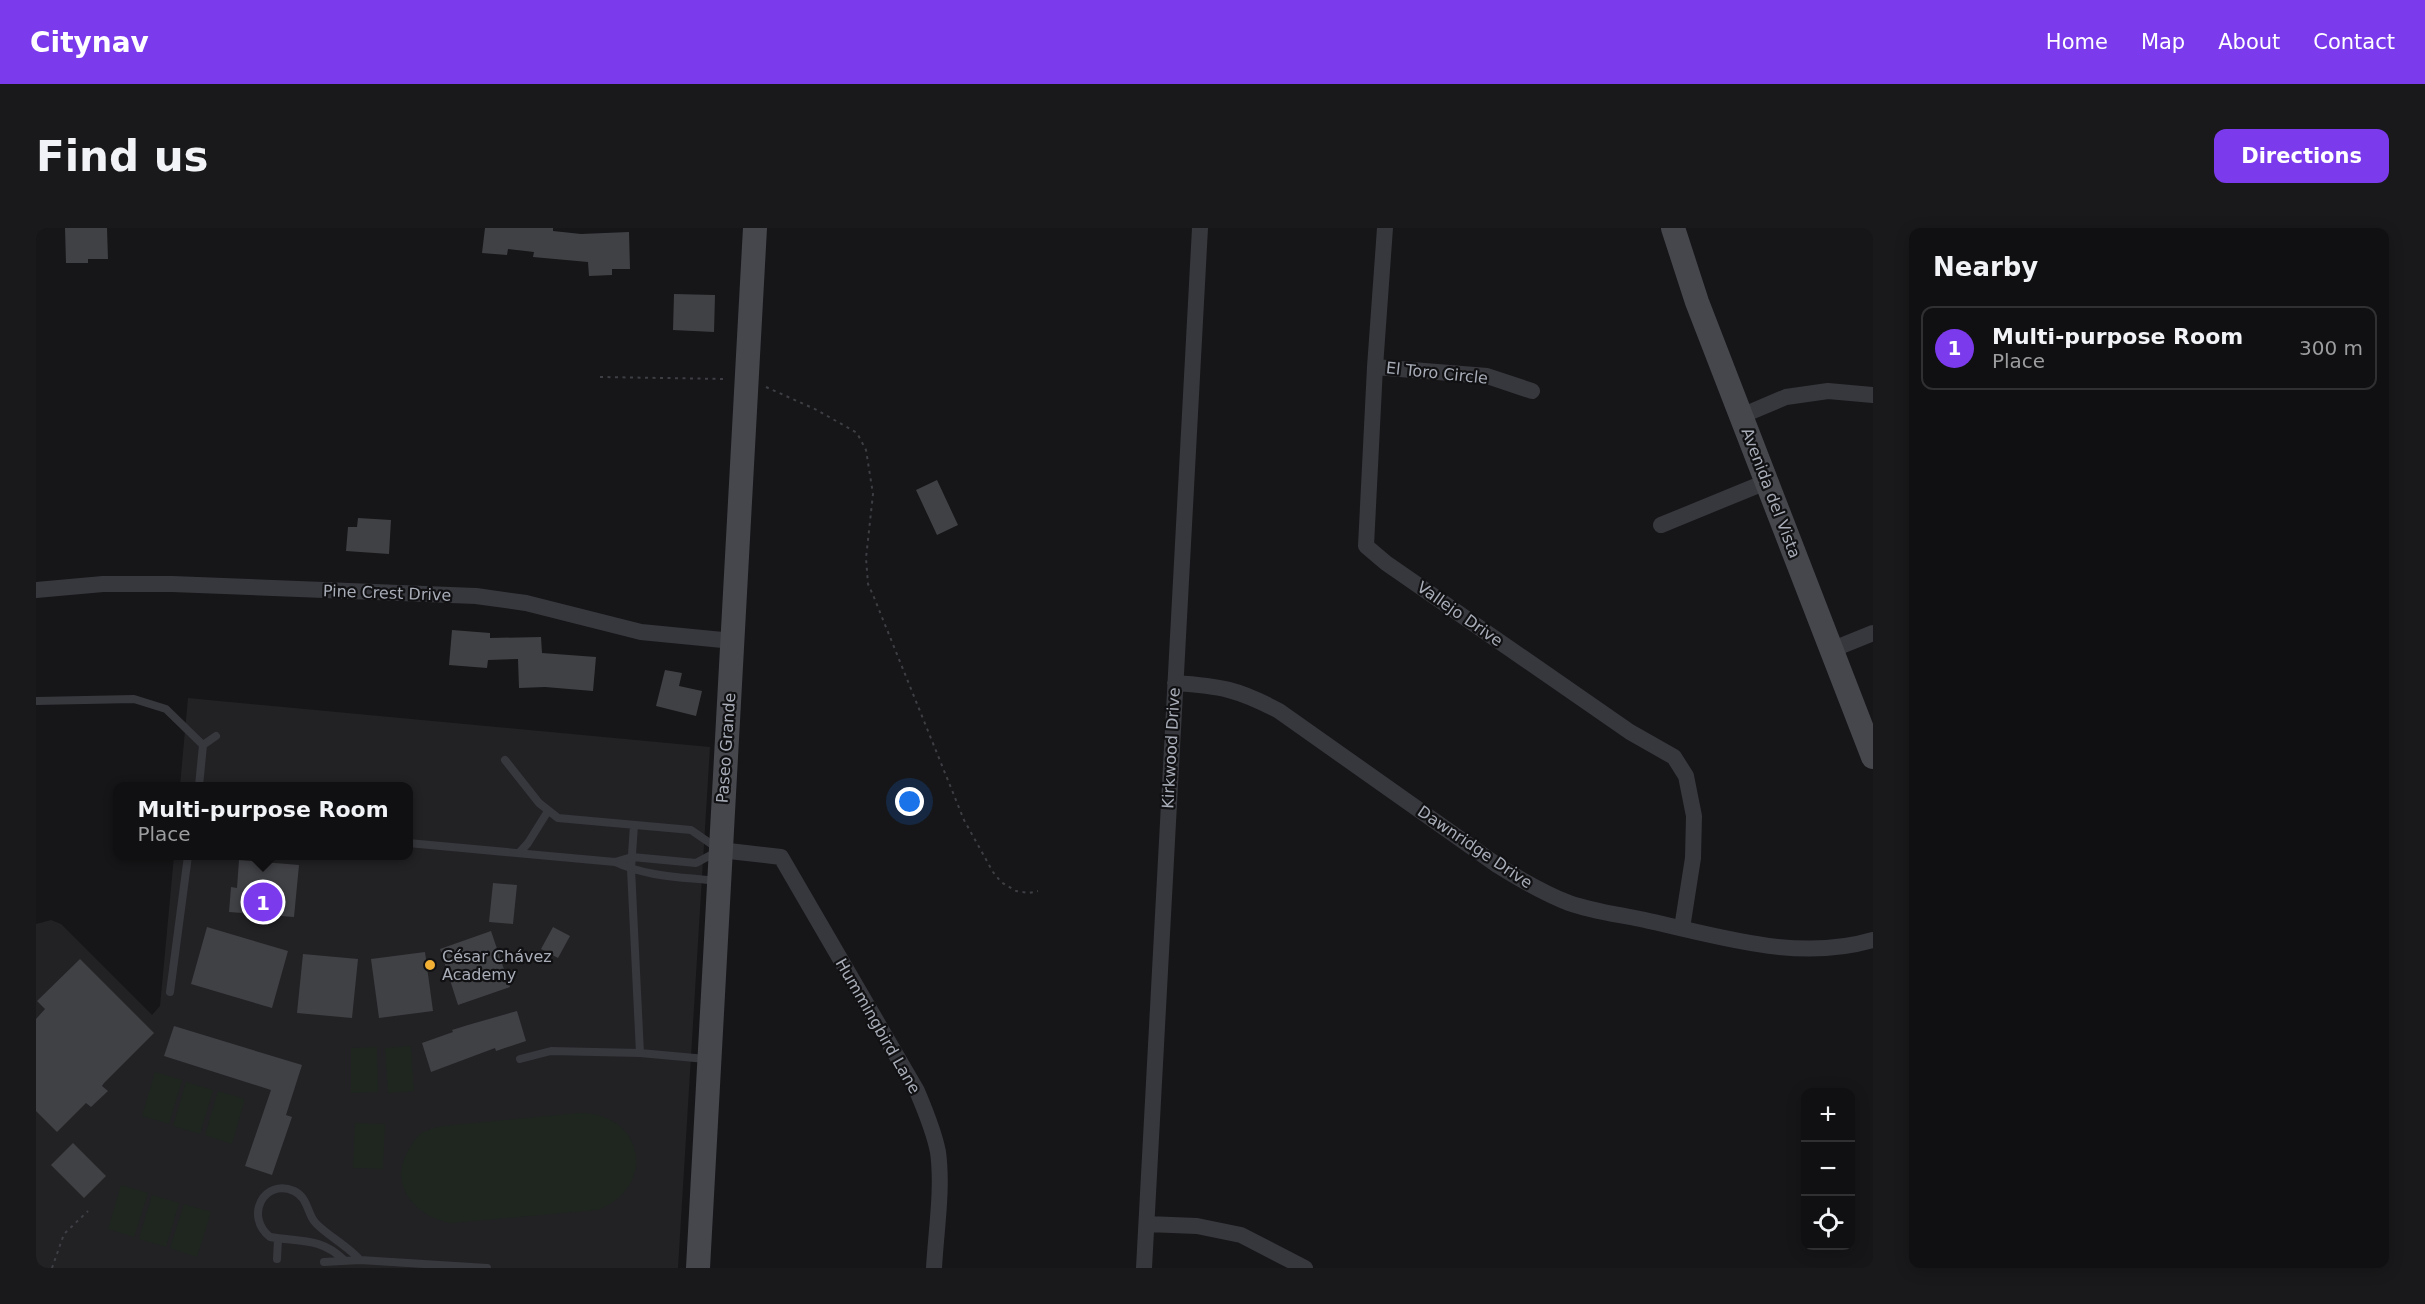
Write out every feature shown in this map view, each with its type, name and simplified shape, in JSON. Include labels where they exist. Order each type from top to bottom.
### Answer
[{"type":"main road","name":"Paseo Grande","points":[[698,1268],[755,228]]},
{"type":"main road","name":"Avenida del Vista","points":[[1673,228],[1697,302],[1873,757]]},
{"type":"street","name":"Kirkwood Drive","points":[[1144,1268],[1200,228]]},
{"type":"street","name":"Vallejo Drive","points":[[1385,228],[1366,546],[1386,563],[1630,732],[1674,757],[1686,776],[1695,816],[1693,858],[1682,928]]},
{"type":"street","name":"El Toro Circle","points":[[1375,367],[1487,376],[1532,391]]},
{"type":"street","points":[[1741,416],[1786,397],[1828,391],[1873,395]]},
{"type":"street","points":[[1661,525],[1766,482]]},
{"type":"street","name":"Pine Crest Drive","points":[[36,590],[103,584],[172,584],[476,596],[526,603],[641,632],[733,642]]},
{"type":"street","points":[[1831,650],[1873,633]]},
{"type":"street","name":"Dawnridge Drive","points":[[1175,683],[1219,686],[1250,696],[1279,711],[1533,888],[1572,904],[1773,947],[1812,950],[1851,947],[1873,940]]},
{"type":"street","name":"Hummingbird Lane","points":[[720,850],[781,857],[917,1090],[929,1120],[938,1153],[939,1190],[934,1268]]},
{"type":"street","points":[[1147,1224],[1197,1226],[1241,1234],[1305,1268]]},
{"type":"lane","points":[[36,701],[134,699],[166,709],[203,745]]},
{"type":"lane","points":[[199,782],[203,745],[216,736]]},
{"type":"lane","points":[[505,760],[539,803],[558,818],[690,830],[720,850],[696,863],[632,856],[615,862]]},
{"type":"lane","points":[[519,853],[548,811]]},
{"type":"lane","points":[[634,825],[631,869],[640,1053]]},
{"type":"lane","points":[[413,843],[615,862],[631,869],[718,881]]},
{"type":"lane","points":[[170,992],[187,860]]},
{"type":"lane","points":[[520,1059],[551,1051],[640,1053],[710,1059]]},
{"type":"lane","points":[[344,1260],[336,1251],[322,1245],[294,1238],[278,1239],[263,1232],[258,1225],[258,1207],[268,1193],[284,1189],[300,1195],[315,1222],[350,1249],[360,1260]]},
{"type":"lane","points":[[277,1260],[278,1239]]},
{"type":"lane","points":[[324,1263],[360,1260],[487,1268]]},
{"type":"path","points":[[600,377],[730,380]]},
{"type":"path","points":[[765,387],[817,410],[857,433],[861,438],[866,450],[873,494],[866,558],[868,584],[964,820],[1001,882],[1016,891],[1029,893],[1038,891]]},
{"type":"path","points":[[52,1268],[64,1234],[88,1211]]},
{"type":"shaded area","name":"César Chávez Academy","points":[[188,698],[710,747],[678,1268],[36,1268],[36,924],[51,920],[61,924],[152,1015],[160,1006],[174,860],[413,860],[413,782],[180,782]]},
{"type":"shaded area","points":[[411,1046],[414,1091],[388,1093],[385,1048]]},
{"type":"shaded area","points":[[377,1047],[378,1092],[351,1093],[351,1048]]},
{"type":"shaded area","points":[[155,1072],[182,1080],[169,1124],[142,1116]]},
{"type":"shaded area","points":[[186,1082],[213,1090],[200,1134],[173,1126]]},
{"type":"shaded area","points":[[218,1091],[245,1099],[232,1144],[205,1135]]},
{"type":"shaded area","points":[[579,1113],[601,1116],[618,1124],[629,1137],[635,1152],[636,1168],[630,1185],[617,1199],[598,1210],[451,1223],[428,1215],[418,1208],[404,1189],[401,1178],[402,1166],[414,1140],[426,1131],[443,1126]]},
{"type":"shaded area","points":[[355,1123],[385,1124],[383,1169],[353,1168]]},
{"type":"shaded area","points":[[121,1185],[148,1193],[134,1237],[108,1229]]},
{"type":"shaded area","points":[[152,1195],[179,1203],[166,1247],[139,1239]]},
{"type":"shaded area","points":[[184,1204],[211,1212],[197,1257],[170,1248]]},
{"type":"building","points":[[65,228],[107,228],[108,259],[88,259],[88,263],[66,263]]},
{"type":"building","points":[[485,228],[553,228],[553,231],[581,234],[629,232],[630,269],[612,269],[612,275],[589,276],[588,262],[533,257],[534,252],[508,249],[507,255],[482,253]]},
{"type":"building","points":[[674,294],[715,295],[714,332],[673,330]]},
{"type":"building","points":[[937,480],[958,525],[937,535],[916,490]]},
{"type":"building","points":[[358,518],[391,520],[389,554],[346,551],[348,527],[357,527]]},
{"type":"building","points":[[452,630],[490,633],[490,638],[541,637],[542,653],[596,657],[593,691],[545,687],[519,688],[518,659],[488,660],[487,668],[449,665]]},
{"type":"building","points":[[665,670],[682,673],[679,686],[702,691],[696,716],[656,706]]},
{"type":"building","points":[[239,860],[299,865],[294,917],[229,912],[231,887],[237,888]]},
{"type":"building","points":[[493,883],[517,885],[513,924],[489,922]]},
{"type":"building","points":[[207,927],[288,951],[272,1008],[191,984]]},
{"type":"building","points":[[553,927],[570,936],[558,958],[541,949]]},
{"type":"building","points":[[491,931],[510,987],[458,1005],[440,949]]},
{"type":"building","points":[[425,952],[433,1011],[379,1018],[371,959]]},
{"type":"building","points":[[303,954],[358,959],[352,1018],[297,1013]]},
{"type":"building","points":[[80,959],[154,1033],[104,1083],[102,1086],[108,1091],[91,1107],[86,1103],[57,1132],[36,1111],[36,1019],[45,1009],[37,1001]]},
{"type":"building","points":[[517,1011],[526,1041],[496,1051],[495,1048],[431,1072],[422,1043],[453,1032],[452,1030]]},
{"type":"building","points":[[174,1026],[302,1065],[286,1115],[292,1117],[272,1175],[245,1166],[271,1090],[164,1056]]},
{"type":"building","points":[[73,1143],[106,1176],[84,1198],[51,1165]]},
{"type":"place","name":"Multi-purpose Room","points":[[263,902]]},
{"type":"place","name":"César Chávez Academy","points":[[430,965]]}]
